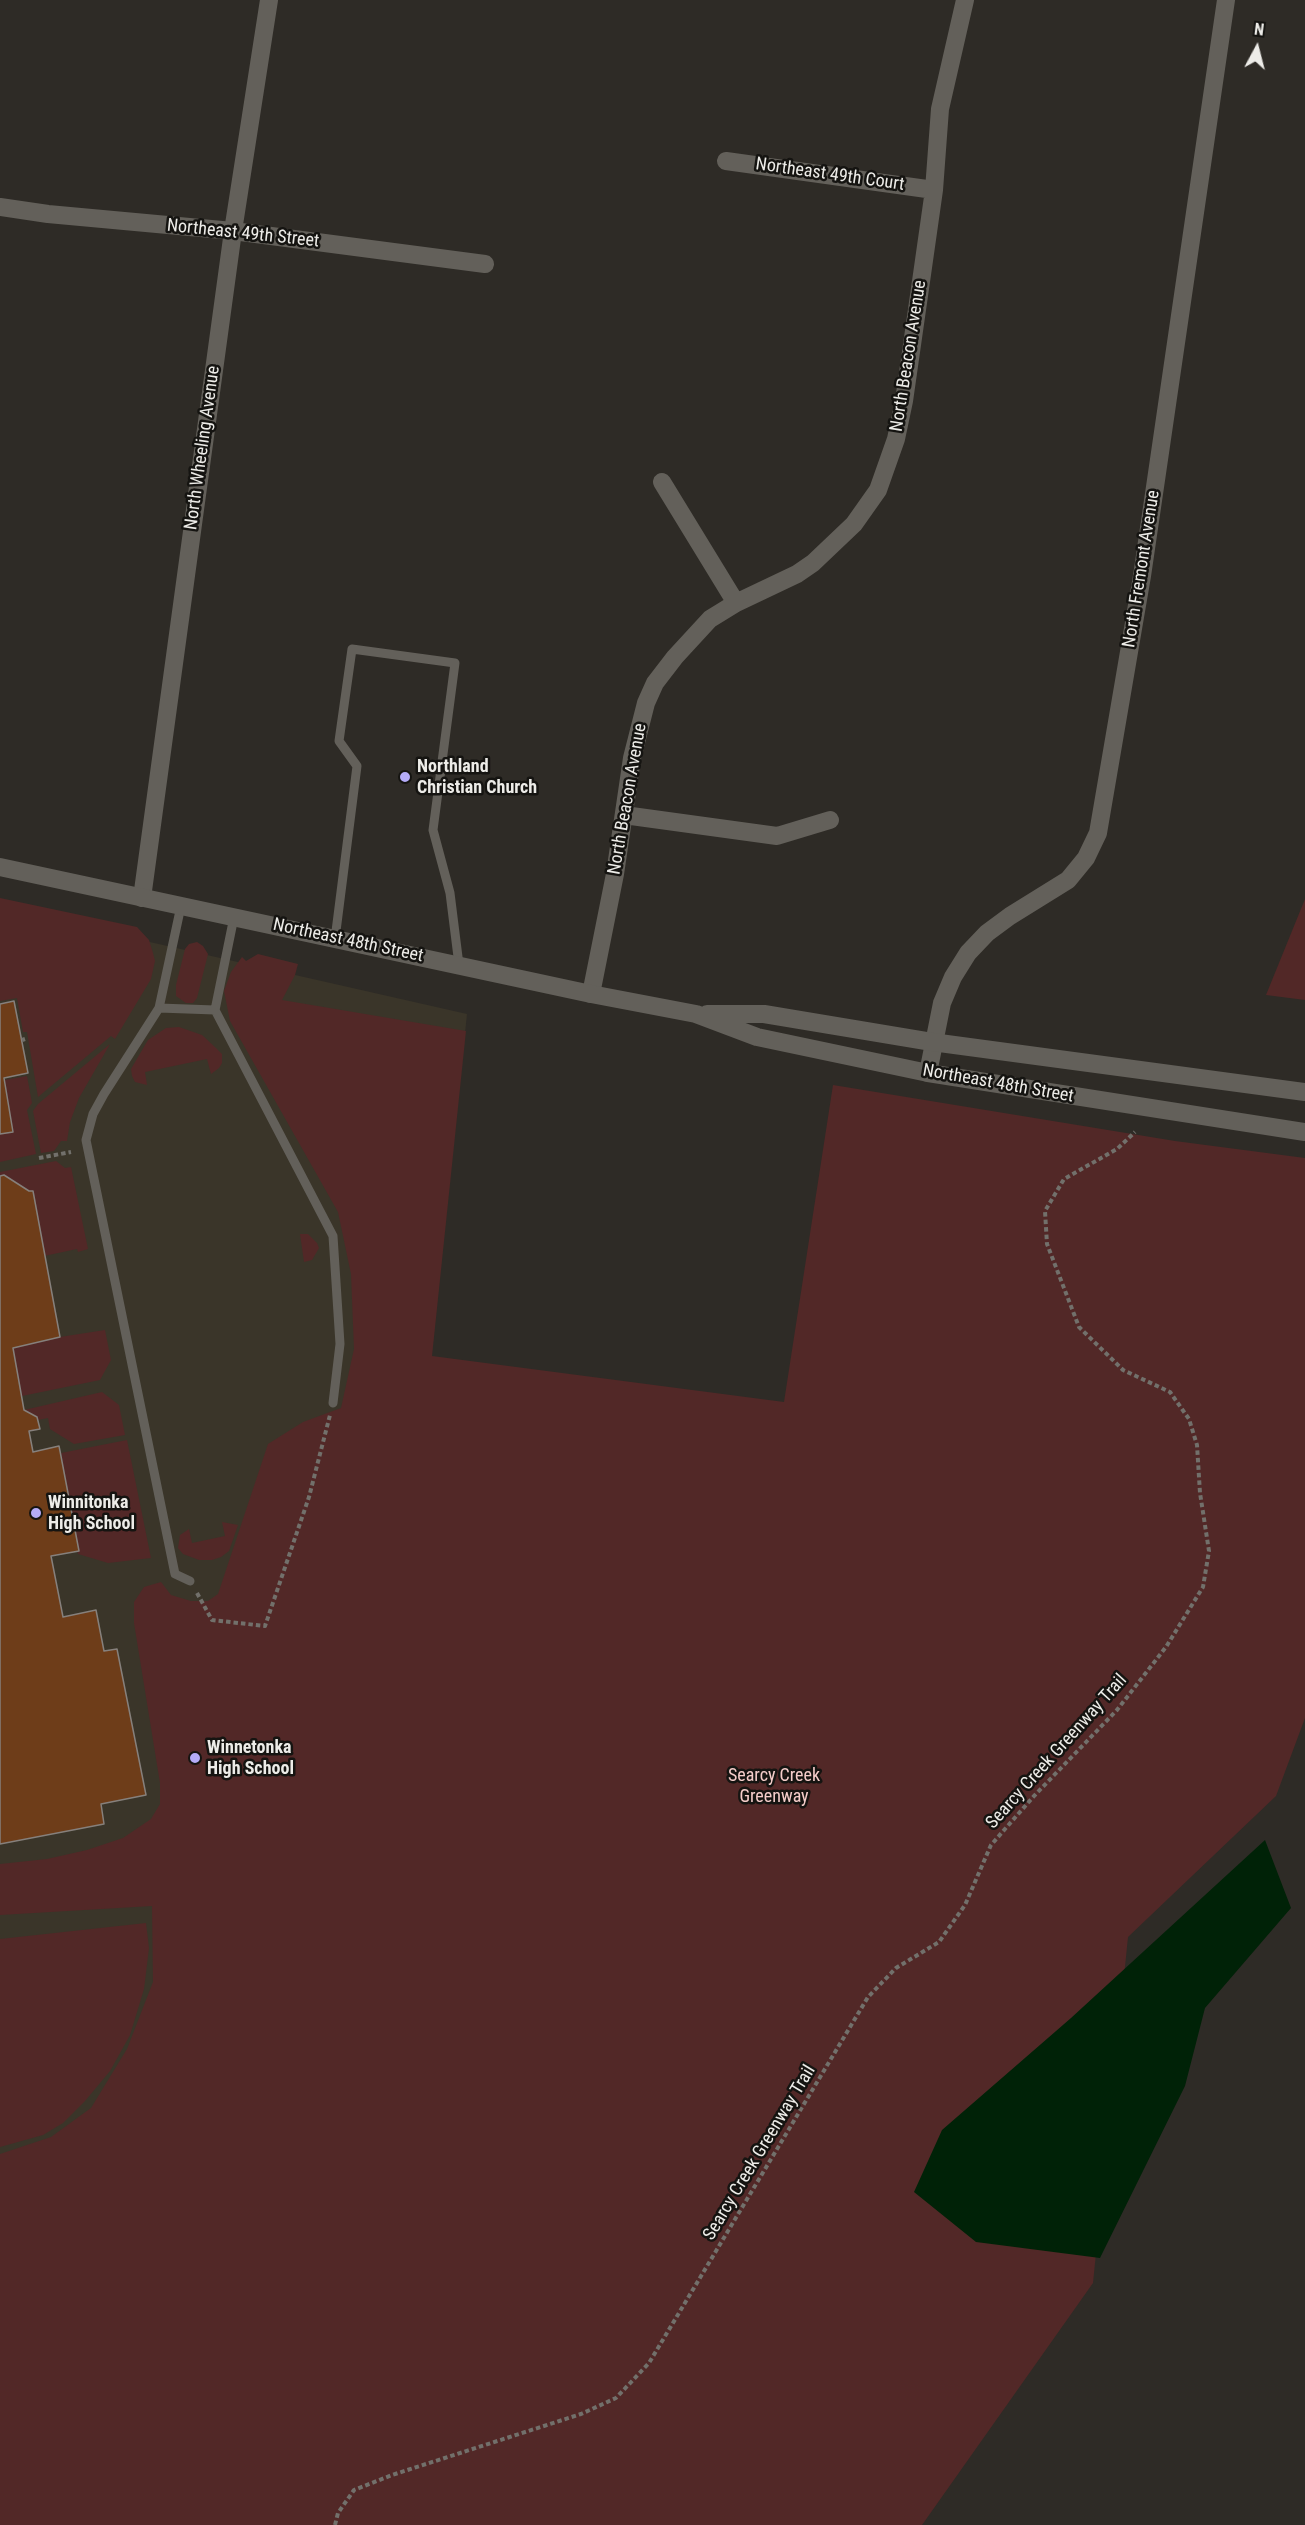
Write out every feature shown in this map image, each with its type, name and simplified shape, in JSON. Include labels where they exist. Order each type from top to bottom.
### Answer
[{"type":"street","name":"North Wheeling Avenue","points":[[142,898],[233,231],[268,0]]},
{"type":"street","name":"North Beacon Avenue","points":[[591,994],[624,815],[632,758],[646,703],[656,683],[675,657],[710,619],[813,563],[854,524],[878,490],[896,439],[904,401],[934,190],[940,110],[965,0]]},
{"type":"street","name":"North Fremont Avenue","points":[[928,1073],[932,1042],[942,1003],[953,977],[968,953],[987,933],[1010,916],[1068,880],[1086,858],[1098,833],[1142,576],[1226,0]]},
{"type":"street","name":"Northeast 49th Court","points":[[726,161],[934,190]]},
{"type":"street","name":"Northeast 49th Street","points":[[0,207],[48,214],[233,231],[485,264]]},
{"type":"street","points":[[662,483],[736,603]]},
{"type":"street","points":[[624,815],[777,836],[830,820]]},
{"type":"street","name":"Northeast 48th Street","points":[[0,867],[591,994],[696,1014],[757,1036],[928,1073],[1305,1132]]},
{"type":"street","name":"Northeast 48th Street","points":[[696,1014],[764,1014],[932,1042],[1305,1092]]},
{"type":"lane","points":[[335,939],[357,766],[339,741],[352,649],[455,663],[433,830],[450,893],[459,965]]},
{"type":"lane","points":[[181,906],[159,1008],[104,1094],[93,1114],[86,1140],[175,1574],[190,1581]]},
{"type":"lane","points":[[234,917],[216,1010],[333,1236],[340,1344],[333,1403]]},
{"type":"lane","points":[[159,1008],[216,1010]]},
{"type":"path","name":"Searcy Creek Greenway Trail","points":[[335,2525],[338,2513],[354,2490],[392,2475],[581,2414],[616,2398],[648,2363],[868,1997],[897,1968],[939,1942],[965,1905],[991,1845],[1034,1796],[1117,1710],[1166,1647],[1203,1587],[1209,1551],[1200,1493],[1197,1445],[1189,1419],[1170,1392],[1123,1370],[1078,1327],[1047,1244],[1045,1211],[1064,1179],[1117,1149],[1135,1132]]},
{"type":"path","points":[[39,1158],[70,1152]]},
{"type":"path","points":[[190,1581],[212,1620],[265,1626],[309,1497],[333,1403]]},
{"type":"shaded area","name":"Winnetonka High School","points":[[0,908],[467,1014],[343,2213],[0,2159]]},
{"type":"shaded area","points":[[1265,1840],[1291,1908],[1205,2008],[1185,2086],[1100,2258],[976,2242],[914,2192],[942,2130],[1071,2018]]},
{"type":"green space","points":[[0,898],[137,927],[149,940],[155,961],[151,979],[115,1039],[111,1036],[38,1097],[27,1032],[23,1032],[17,998],[0,1001]]},
{"type":"green space","points":[[1305,899],[1305,1000],[1266,995]]},
{"type":"green space","points":[[197,942],[208,954],[197,998],[193,1003],[186,1003],[176,996],[176,985],[185,949],[189,944]]},
{"type":"green space","name":"Searcy Creek Greenway","points":[[258,954],[298,964],[282,1000],[466,1031],[432,1356],[784,1402],[833,1085],[1175,1141],[1305,1158],[1305,1718],[1276,1796],[1128,1937],[1093,2283],[922,2525],[0,2525],[0,2154],[51,2137],[91,2108],[127,2049],[153,1982],[152,1906],[0,1915],[0,1864],[47,1859],[87,1850],[123,1838],[151,1819],[160,1804],[160,1783],[134,1623],[134,1602],[144,1587],[161,1582],[171,1595],[191,1601],[208,1601],[218,1594],[268,1444],[303,1422],[341,1408],[354,1349],[351,1274],[338,1212],[230,1021],[224,991],[231,972],[242,957],[246,961]]},
{"type":"green space","points":[[179,1027],[202,1035],[222,1054],[222,1063],[219,1068],[211,1074],[207,1059],[145,1072],[147,1085],[135,1082],[131,1069],[148,1040],[166,1028]]},
{"type":"green space","points":[[110,1044],[79,1098],[70,1122],[67,1141],[61,1141],[54,1151],[41,1153],[33,1111],[38,1104]]},
{"type":"green space","points":[[27,1076],[32,1103],[27,1110],[36,1154],[0,1162],[0,1134],[12,1132],[4,1080]]},
{"type":"green space","points":[[56,1161],[65,1168],[71,1167],[88,1249],[44,1256],[33,1191],[29,1191],[4,1175],[0,1176],[0,1172]]},
{"type":"green space","points":[[300,1234],[308,1234],[317,1243],[319,1248],[312,1260],[304,1262]]},
{"type":"green space","points":[[105,1330],[111,1360],[100,1380],[22,1396],[13,1348]]},
{"type":"green space","points":[[102,1392],[119,1405],[125,1435],[74,1444],[50,1429],[48,1418],[38,1420],[37,1417],[24,1410]]},
{"type":"green space","points":[[127,1440],[151,1558],[108,1563],[78,1554],[61,1453]]},
{"type":"green space","points":[[222,1522],[238,1525],[229,1551],[221,1557],[199,1560],[183,1554],[178,1548],[180,1535],[189,1529],[192,1543],[225,1536]]},
{"type":"green space","points":[[146,1923],[149,1948],[144,1989],[130,2035],[110,2071],[63,2123],[43,2135],[0,2147],[0,1939]]},
{"type":"building","points":[[14,1001],[28,1073],[4,1078],[13,1132],[0,1134],[0,1004]]},
{"type":"building","name":"Winnitonka High School","points":[[4,1175],[29,1191],[33,1191],[60,1337],[13,1348],[24,1410],[37,1417],[40,1429],[29,1431],[33,1452],[59,1446],[79,1551],[51,1556],[63,1617],[96,1610],[104,1651],[117,1649],[146,1795],[101,1804],[104,1824],[0,1844],[0,1176]]},
{"type":"place","name":"Northland Christian Church","points":[[405,777]]},
{"type":"place","name":"Winnitonka High School","points":[[36,1513]]},
{"type":"place","name":"Winnetonka High School","points":[[195,1758]]}]
